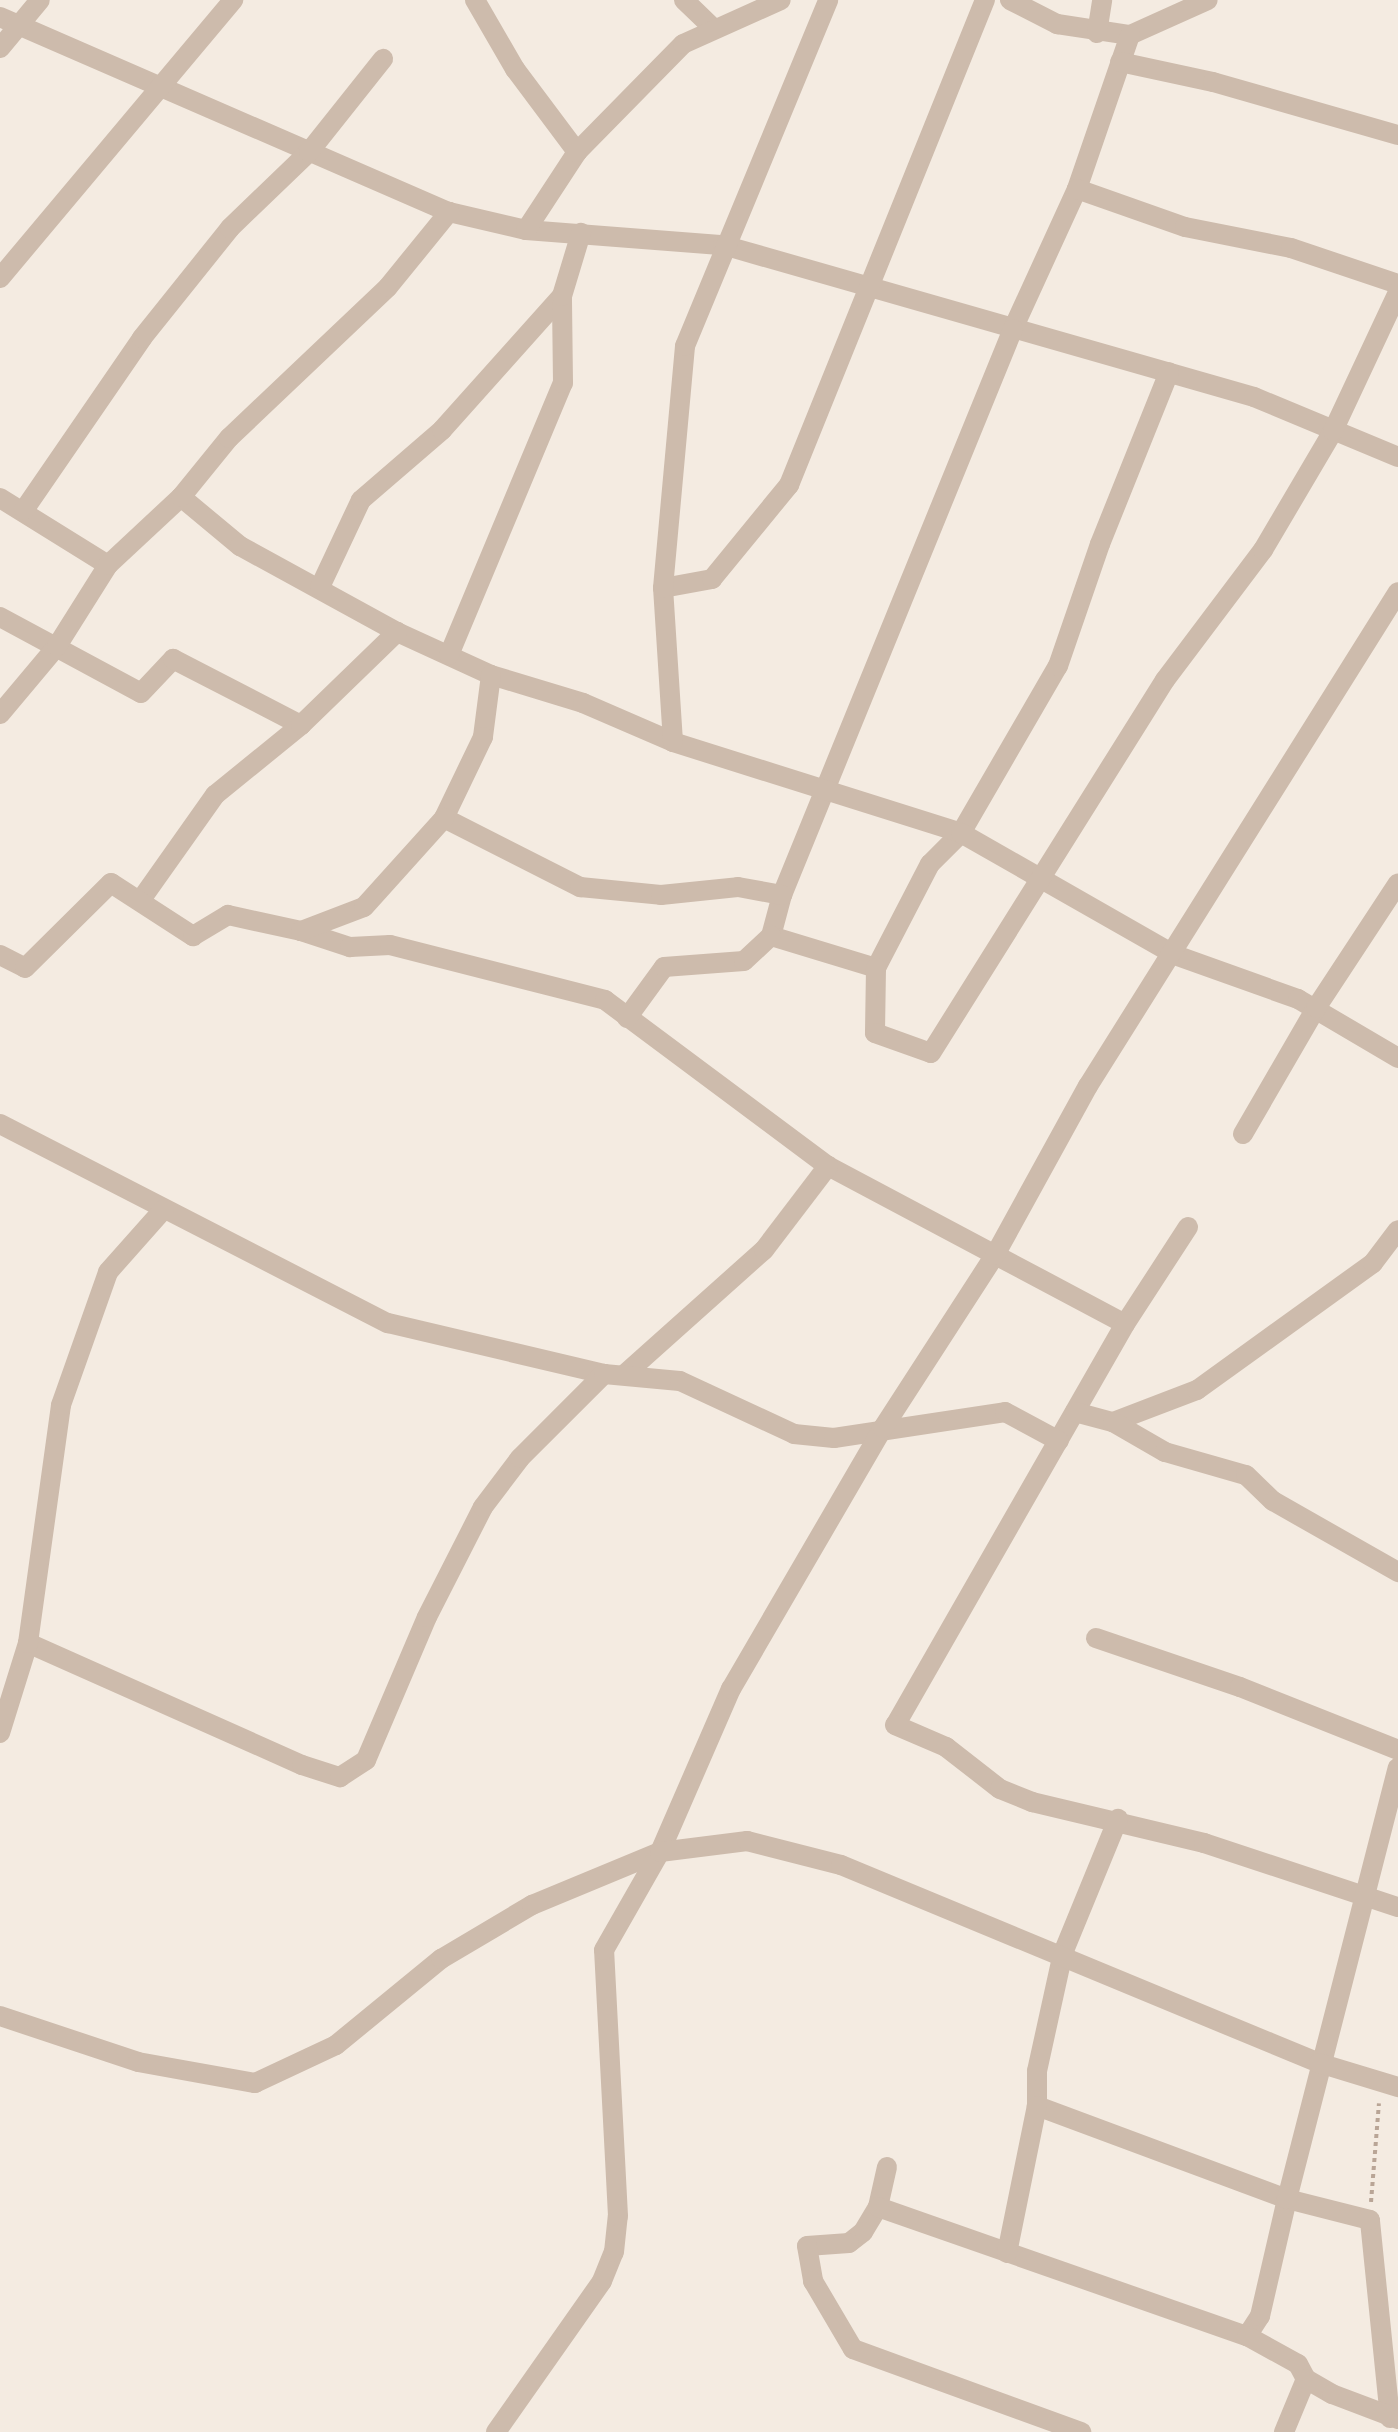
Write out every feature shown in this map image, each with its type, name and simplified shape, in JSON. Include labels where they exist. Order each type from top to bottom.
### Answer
[{"type":"street","points":[[0,48],[40,0]]},
{"type":"street","points":[[0,278],[233,0]]},
{"type":"street","points":[[475,0],[515,69],[577,152]]},
{"type":"street","points":[[684,0],[714,29]]},
{"type":"street","points":[[526,230],[577,152],[683,44],[781,0]]},
{"type":"street","points":[[673,742],[663,588],[685,346],[723,245],[828,0]]},
{"type":"street","points":[[663,588],[712,579],[789,485],[985,0]]},
{"type":"street","points":[[1010,0],[1057,24],[1097,33],[1130,35],[1208,0]]},
{"type":"street","points":[[1097,33],[1102,0]]},
{"type":"street","points":[[0,17],[449,212],[526,230],[723,245],[1254,397],[1398,457]]},
{"type":"street","points":[[627,1018],[664,967],[744,961],[771,936],[782,895],[1013,329],[1077,189],[1130,35]]},
{"type":"street","points":[[24,510],[142,338],[230,228],[309,152],[383,59]]},
{"type":"street","points":[[1120,62],[1227,86],[1398,135]]},
{"type":"street","points":[[1077,189],[1185,227],[1291,248],[1398,284]]},
{"type":"street","points":[[0,714],[57,646],[108,565],[181,497],[229,438],[388,287],[449,212]]},
{"type":"street","points":[[449,655],[563,383],[562,296],[581,233]]},
{"type":"street","points":[[1169,372],[1100,544],[1058,666],[961,833],[930,864],[876,968],[875,1033],[931,1053],[1165,680],[1263,550],[1333,431],[1398,292]]},
{"type":"street","points":[[320,587],[361,500],[442,430],[562,296]]},
{"type":"street","points":[[181,497],[240,546],[320,587],[397,632],[491,675],[583,703],[673,742],[961,833],[1175,955],[1316,1008],[1398,1058]]},
{"type":"street","points":[[0,498],[24,510],[108,565]]},
{"type":"street","points":[[496,2432],[602,2281],[614,2252],[618,2216],[604,1950],[660,1852],[731,1689],[883,1428],[995,1255],[1088,1086],[1175,955],[1398,592]]},
{"type":"street","points":[[0,617],[141,693],[173,659],[301,725]]},
{"type":"street","points":[[140,901],[215,795],[301,725],[397,632]]},
{"type":"street","points":[[301,931],[364,907],[444,818],[483,737],[491,675]]},
{"type":"street","points":[[444,818],[580,887],[661,895],[738,887],[782,895]]},
{"type":"street","points":[[0,955],[25,968],[111,883],[193,936],[228,915],[301,931],[350,947],[390,945],[605,1000],[828,1166],[1125,1324]]},
{"type":"street","points":[[1243,1134],[1316,1008],[1398,883]]},
{"type":"street","points":[[771,936],[876,968]]},
{"type":"street","points":[[0,1124],[388,1323],[614,1374],[680,1381],[794,1434],[834,1438],[883,1428],[1005,1412],[1059,1441]]},
{"type":"street","points":[[28,1643],[302,1765],[340,1777],[366,1760],[427,1617],[483,1507],[520,1458],[614,1374],[764,1250],[828,1166]]},
{"type":"street","points":[[0,1733],[28,1643],[61,1405],[108,1272],[164,1209]]},
{"type":"street","points":[[1188,1227],[1125,1324],[895,1725],[946,1747],[1000,1789],[1032,1802],[1118,1819],[1398,1907]]},
{"type":"street","points":[[1113,1422],[1197,1390],[1373,1263],[1398,1230]]},
{"type":"street","points":[[1075,1412],[1113,1422],[1165,1452],[1246,1475],[1273,1501],[1398,1572]]},
{"type":"street","points":[[1096,1638],[1240,1687],[1398,1750]]},
{"type":"street","points":[[1247,2336],[1266,2297],[1319,2063],[1398,1768]]},
{"type":"street","points":[[1007,2253],[1037,2106],[1037,2071],[1063,1953],[1118,1819]]},
{"type":"street","points":[[0,2016],[138,2062],[255,2083],[336,2045],[441,1959],[532,1905],[660,1852],[747,1841],[841,1865],[909,1897],[1063,1953],[1319,2063],[1390,2084]]},
{"type":"street","points":[[1037,2106],[1287,2199],[1370,2220],[1394,2419]]},
{"type":"street","points":[[887,2167],[878,2207],[849,2243],[807,2246],[813,2281],[853,2349],[1081,2432]]},
{"type":"street","points":[[878,2207],[1247,2336],[1298,2364],[1306,2379],[1394,2419]]},
{"type":"street","points":[[1284,2432],[1306,2379]]},
{"type":"path","points":[[1370,2220],[1390,2084]]}]
